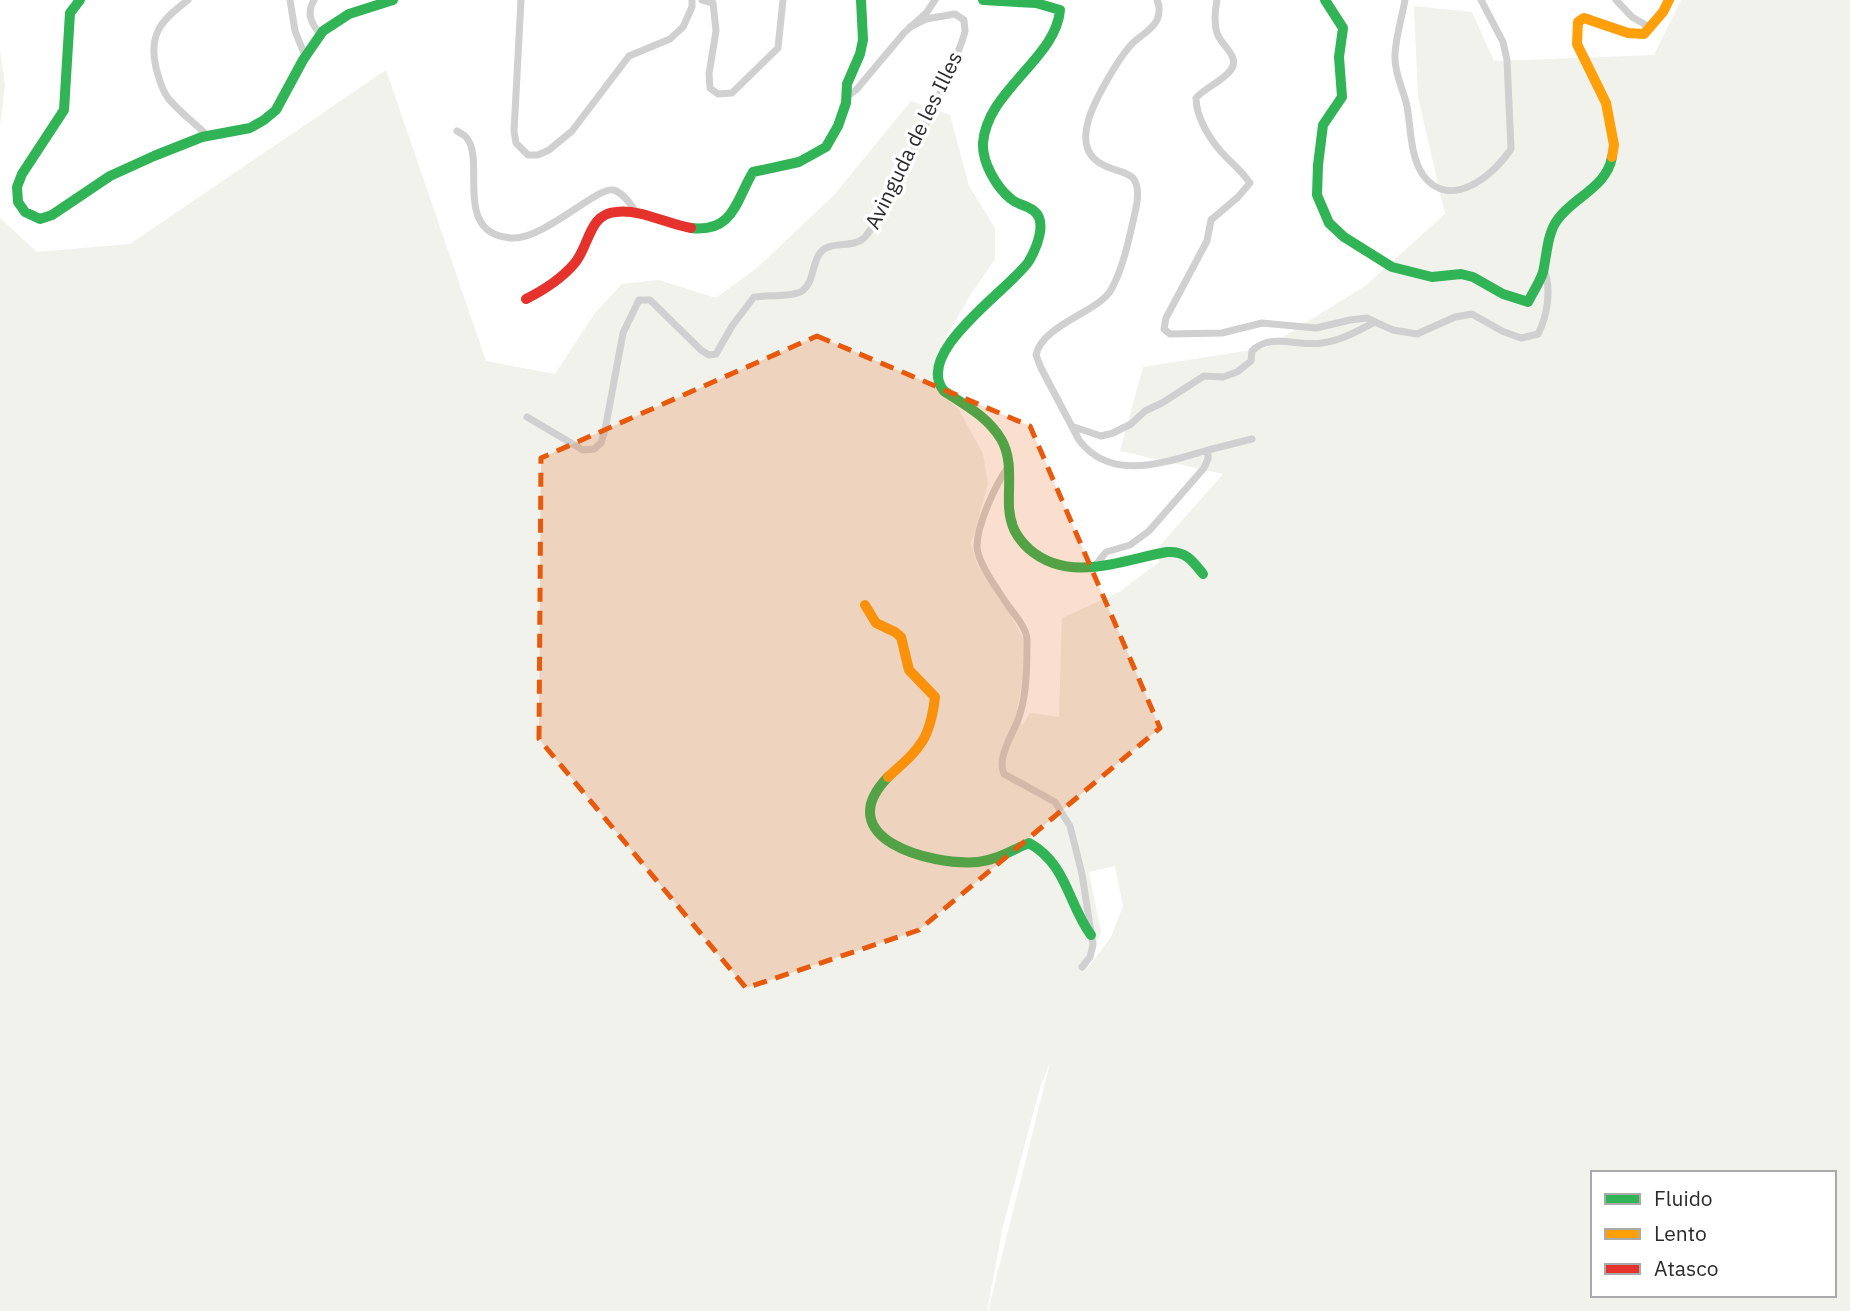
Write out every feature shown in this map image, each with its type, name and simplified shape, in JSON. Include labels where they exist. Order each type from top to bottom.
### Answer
[{"type":"street","points":[[80,0],[70,13],[64,110],[22,174],[17,187],[18,202],[25,212],[40,219],[52,215],[110,176],[175,147],[208,135],[250,128],[276,110],[305,56],[320,34],[331,24],[349,14],[393,0]]},
{"type":"street","points":[[188,0],[162,23],[154,39],[152,51],[160,84],[168,98],[208,135]]},
{"type":"street","points":[[290,0],[295,31],[305,56]]},
{"type":"street","points":[[314,0],[309,14],[311,24],[320,34]]},
{"type":"street","points":[[521,0],[514,131],[516,143],[528,155],[538,155],[549,150],[572,131],[629,56],[670,39],[683,27],[692,7],[692,0]]},
{"type":"street","points":[[702,0],[713,3],[716,31],[709,74],[710,88],[718,94],[733,93],[778,48],[783,0]]},
{"type":"street","points":[[526,299],[554,283],[580,257],[590,230],[601,216],[636,212],[678,226],[703,228],[718,224],[728,219],[753,172],[799,162],[826,148],[838,126],[847,84],[860,54],[863,40],[861,0]]},
{"type":"street","points":[[846,97],[856,90],[927,12],[934,0]]},
{"type":"street","points":[[983,0],[1049,5],[1060,10],[1060,18],[1051,35],[1015,80],[983,138],[985,153],[999,184],[1010,199],[1034,209],[1041,220],[1033,256],[1022,271],[976,311],[953,339],[943,360],[939,379],[942,389],[993,426],[1005,447],[1010,523],[1021,542],[1054,564],[1078,569],[1182,552],[1190,557],[1203,574]]},
{"type":"street","points":[[1157,0],[1160,8],[1156,23],[1122,56],[1091,114],[1086,135],[1087,150],[1095,162],[1134,178],[1138,188],[1121,264],[1110,292],[1043,341],[1036,355],[1086,448],[1118,465],[1131,467],[1153,464],[1252,439]]},
{"type":"street","points":[[1217,0],[1217,35],[1234,60],[1234,65],[1196,98],[1196,112],[1219,149],[1241,169],[1250,183],[1211,220],[1207,241],[1166,318],[1164,330],[1170,334],[1222,333],[1262,323],[1316,328],[1367,318],[1393,331],[1417,334],[1455,317],[1472,314],[1521,338],[1538,334],[1542,326],[1548,292],[1548,279],[1544,269]]},
{"type":"street","points":[[1325,0],[1343,28],[1339,57],[1342,97],[1323,125],[1320,145],[1317,195],[1329,223],[1344,237],[1392,267],[1432,277],[1461,274],[1474,277],[1503,294],[1528,302],[1544,269],[1547,246],[1557,219],[1595,187],[1611,164],[1614,145],[1606,103],[1577,44],[1578,22],[1584,18],[1599,20],[1633,35],[1644,34],[1663,12],[1669,0]]},
{"type":"street","points":[[1405,0],[1395,54],[1396,71],[1406,105],[1413,146],[1424,176],[1437,187],[1449,191],[1465,188],[1488,176],[1511,149],[1507,60],[1503,42],[1481,0]]},
{"type":"street","points":[[1616,0],[1632,17],[1650,28]]},
{"type":"street","name":"Avinguda de les Illes","points":[[527,416],[583,450],[594,449],[601,443],[605,430],[623,333],[639,300],[650,300],[701,350],[709,355],[716,354],[732,326],[754,297],[793,295],[802,291],[819,254],[824,249],[858,242],[867,236],[884,207],[951,67],[965,29],[964,20],[955,14],[926,19],[911,27]]},
{"type":"street","points":[[457,131],[467,138],[472,151],[475,209],[482,224],[493,233],[512,238],[527,236],[570,214],[604,191],[614,190],[636,212]]},
{"type":"street","points":[[1074,427],[1101,436],[1113,433],[1204,376],[1223,376],[1237,372],[1251,361],[1252,351],[1259,344],[1269,341],[1325,342],[1349,335],[1375,322]]},
{"type":"street","points":[[1095,566],[1106,552],[1130,545],[1150,531],[1204,468],[1208,450]]},
{"type":"street","points":[[1008,467],[997,482],[976,547],[992,580],[1027,636],[1027,679],[1021,711],[1006,747],[1002,769],[1004,774],[1055,802],[1070,826],[1082,874],[1093,944],[1090,957],[1082,967]]},
{"type":"street","points":[[866,605],[875,622],[896,632],[904,643],[908,668],[915,678],[930,687],[935,697],[926,735],[919,748],[877,787],[870,800],[869,813],[874,829],[883,839],[909,852],[959,862],[990,860],[1029,843],[1039,848],[1067,884],[1083,926],[1091,935]]},
{"type":"highlighted area","points":[[817,336],[1030,426],[1160,728],[919,930],[746,988],[539,739],[541,458]]},
{"type":"shaded area","points":[[1681,0],[1850,0],[1850,1311],[988,1311],[1050,1063],[1041,1084],[1003,1226],[987,1311],[0,1311],[0,218],[37,252],[130,244],[386,70],[486,361],[555,374],[595,313],[622,284],[659,280],[716,298],[758,267],[835,194],[911,101],[950,115],[969,186],[995,228],[995,259],[946,337],[935,371],[934,387],[959,410],[983,454],[988,484],[971,544],[977,564],[1007,608],[1023,638],[1023,679],[1017,710],[1022,726],[1030,713],[1059,717],[1062,618],[1119,592],[1159,562],[1156,550],[1223,474],[1120,451],[1143,367],[1265,348],[1365,286],[1445,214],[1418,97],[1414,6],[1472,12],[1494,61],[1654,55]],"holes":[[[1115,866],[1123,906],[1111,937],[1087,969],[1101,932],[1089,872]]]},
{"type":"shaded area","points":[[0,49],[5,85],[0,126]]},
{"type":"traffic: fast","points":[[80,0],[70,13],[64,110],[22,174],[17,187],[18,202],[25,212],[40,219],[52,215],[110,176],[154,156],[202,137],[250,128],[264,120],[276,110],[303,60],[323,31],[349,14],[393,0]]},
{"type":"traffic: fast","points":[[691,228],[705,228],[725,220],[753,172],[799,162],[826,147],[838,126],[846,103],[847,84],[860,54],[863,40],[861,0]]},
{"type":"traffic: fast","points":[[983,0],[1036,3],[1060,10],[1056,28],[1047,44],[996,107],[987,124],[983,143],[987,166],[995,181],[1011,199],[1034,211],[1038,216],[1040,228],[1029,261],[968,321],[942,358],[938,375],[944,391],[982,417],[1001,439],[1009,463],[1009,507],[1012,525],[1029,549],[1045,560],[1078,567],[1096,567],[1174,552],[1188,557],[1203,574]]},
{"type":"traffic: fast","points":[[1325,0],[1343,28],[1339,57],[1342,97],[1323,125],[1317,195],[1329,223],[1344,237],[1392,267],[1432,277],[1461,274],[1473,277],[1503,294],[1528,302],[1543,272],[1549,237],[1554,225],[1565,211],[1604,176],[1612,157]]},
{"type":"traffic: fast","points":[[888,777],[873,798],[870,817],[878,832],[893,844],[935,859],[978,862],[998,857],[1029,843],[1042,852],[1059,873],[1091,935]]},
{"type":"traffic: slow","points":[[1612,157],[1614,145],[1606,103],[1577,44],[1578,22],[1584,18],[1628,33],[1644,34],[1663,12],[1669,0]]},
{"type":"traffic: slow","points":[[865,605],[876,623],[901,637],[909,670],[935,697],[930,724],[921,743],[888,777]]},
{"type":"traffic: jam","points":[[526,299],[552,284],[569,269],[579,257],[595,225],[607,214],[635,213],[691,228]]}]
